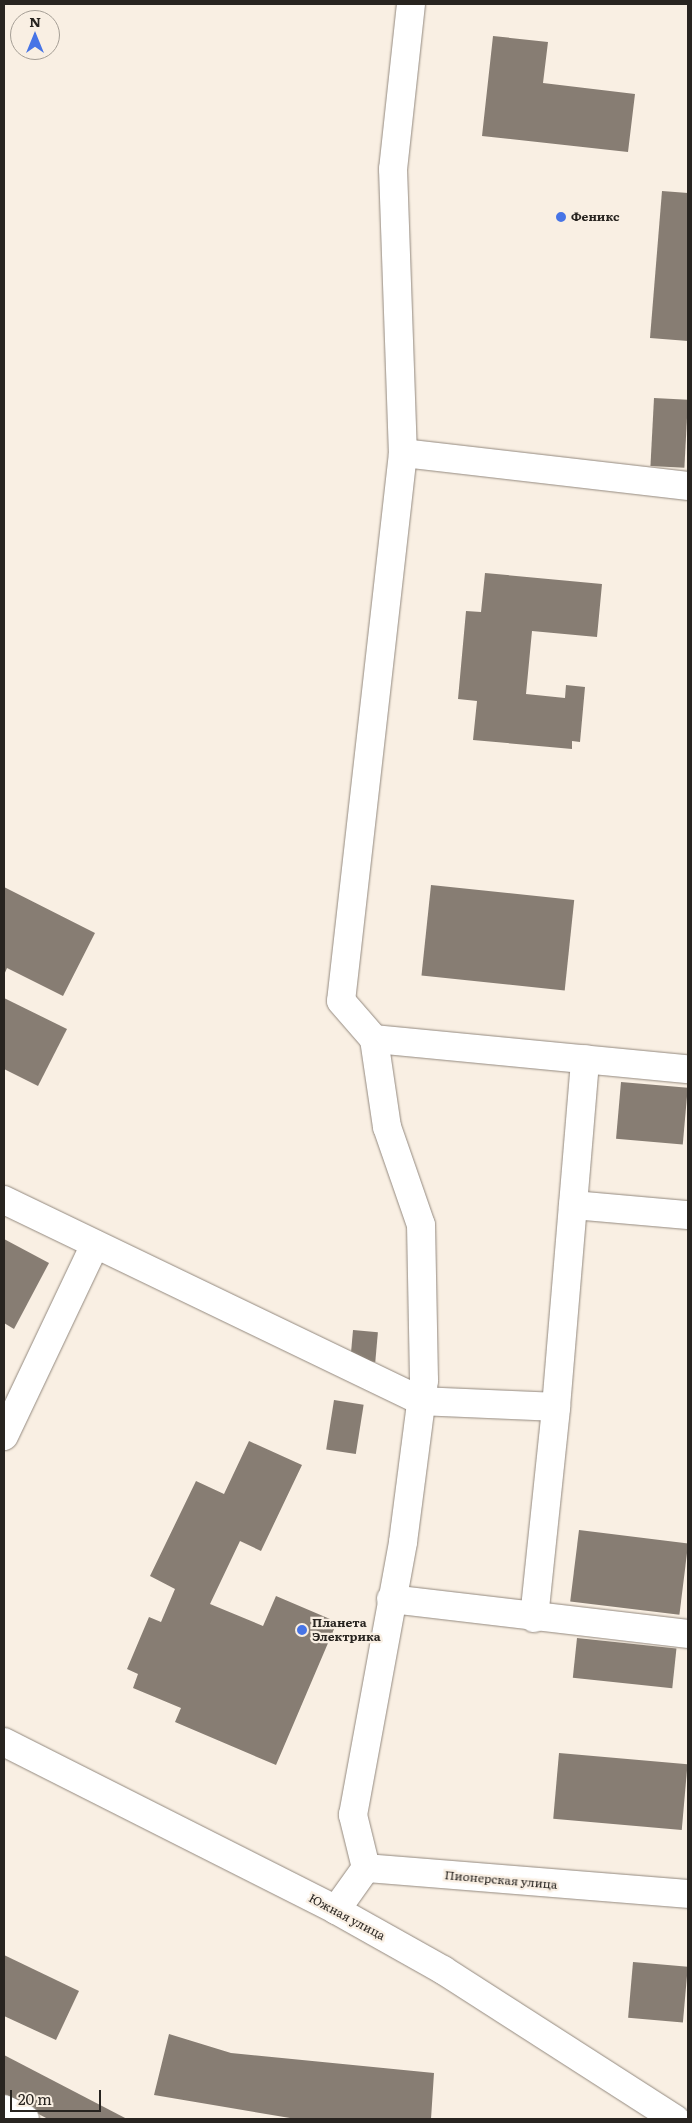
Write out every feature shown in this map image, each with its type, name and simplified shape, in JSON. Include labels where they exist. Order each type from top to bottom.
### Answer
[{"type":"main road","points":[[336,1910],[366,1868],[353,1815],[391,1599],[403,1542],[424,1380],[421,1226],[387,1127],[374,1039],[341,1001],[403,453],[392,169],[411,4]]},
{"type":"main road","points":[[403,453],[688,486]]},
{"type":"main road","points":[[374,1039],[688,1069]]},
{"type":"main road","points":[[534,1618],[556,1407],[585,1059]]},
{"type":"main road","points":[[4,1200],[421,1401],[556,1407]]},
{"type":"main road","points":[[573,1205],[688,1214]]},
{"type":"main road","points":[[4,1436],[95,1244]]},
{"type":"main road","points":[[391,1599],[534,1618],[688,1634]]},
{"type":"main road","name":"Южная улица","points":[[4,1742],[336,1910],[534,2026],[675,2119]]},
{"type":"main road","name":"Пионерская улица","points":[[366,1868],[688,1894]]},
{"type":"main road","points":[[4,2109],[25,2119]]},
{"type":"building","points":[[493,36],[548,42],[543,83],[635,94],[628,152],[482,136]]},
{"type":"building","points":[[662,191],[688,193],[688,341],[650,338]]},
{"type":"building","points":[[654,398],[688,400],[684,468],[650,466]]},
{"type":"building","points":[[485,573],[602,584],[597,637],[532,631],[526,694],[565,698],[566,685],[585,687],[580,742],[572,741],[572,749],[473,740],[477,701],[458,699],[466,611],[481,612]]},
{"type":"building","points":[[431,885],[574,900],[565,991],[421,976]]},
{"type":"building","points":[[4,887],[95,933],[63,996],[7,968],[4,975]]},
{"type":"building","points":[[4,998],[67,1029],[38,1086],[4,1069]]},
{"type":"building","points":[[621,1082],[688,1088],[683,1145],[616,1139]]},
{"type":"building","points":[[4,1239],[49,1263],[14,1329],[4,1323]]},
{"type":"building","points":[[353,1330],[378,1332],[375,1362],[350,1360]]},
{"type":"building","points":[[334,1400],[364,1405],[356,1454],[326,1449]]},
{"type":"building","points":[[249,1441],[302,1465],[261,1551],[240,1541],[210,1604],[263,1626],[276,1596],[337,1622],[276,1765],[175,1722],[181,1708],[133,1688],[138,1674],[127,1669],[149,1617],[161,1622],[175,1589],[150,1576],[196,1481],[224,1494]]},
{"type":"building","points":[[579,1530],[688,1543],[679,1615],[570,1601]]},
{"type":"building","points":[[577,1638],[676,1648],[672,1688],[573,1678]]},
{"type":"building","points":[[559,1753],[688,1764],[682,1830],[553,1819]]},
{"type":"building","points":[[4,1955],[79,1991],[56,2040],[4,2016]]},
{"type":"building","points":[[633,1962],[688,1967],[683,2023],[628,2018]]},
{"type":"building","points":[[169,2034],[231,2053],[434,2073],[431,2119],[296,2119],[154,2095]]},
{"type":"building","points":[[4,2055],[127,2119],[48,2119],[4,2096]]},
{"type":"place","name":"Феникс","points":[[561,217]]},
{"type":"place","name":"Планета Электрика","points":[[302,1630]]}]
